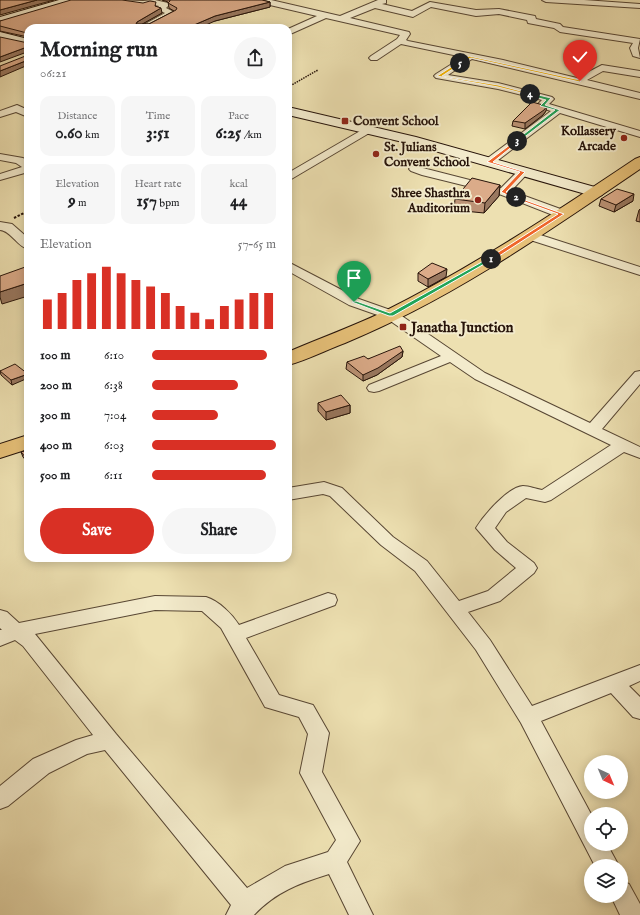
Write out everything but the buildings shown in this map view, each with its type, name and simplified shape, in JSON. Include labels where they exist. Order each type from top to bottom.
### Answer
[{"type":"main road","points":[[0,21],[71,0]]},
{"type":"main road","points":[[0,36],[24,42]]},
{"type":"main road","points":[[292,112],[411,140],[596,192]]},
{"type":"main road","points":[[292,357],[391,315],[483,264],[640,162]]},
{"type":"main road","points":[[0,451],[24,443]]},
{"type":"street","points":[[114,0],[144,4],[148,0],[165,5],[160,9],[172,14],[151,24]]},
{"type":"street","points":[[260,0],[278,2],[325,15],[406,34],[400,41],[374,58]]},
{"type":"street","points":[[341,19],[384,0]]},
{"type":"street","points":[[546,0],[640,6]]},
{"type":"street","points":[[374,5],[413,14],[430,4],[479,13],[491,10],[532,18],[531,21],[557,26],[560,29],[639,40],[634,48],[636,54],[640,55]]},
{"type":"street","points":[[292,30],[325,15]]},
{"type":"street","points":[[400,41],[580,81],[640,96]]},
{"type":"street","points":[[470,57],[439,76],[498,86],[549,99],[542,105],[640,134]]},
{"type":"street","points":[[580,81],[602,68],[640,74]]},
{"type":"street","points":[[0,114],[17,108],[24,112]]},
{"type":"street","points":[[489,162],[558,110]]},
{"type":"street","points":[[292,176],[367,130]]},
{"type":"street","points":[[0,157],[19,160],[24,163]]},
{"type":"street","points":[[415,169],[503,192],[562,214]]},
{"type":"street","points":[[0,177],[24,170]]},
{"type":"street","points":[[503,192],[523,172]]},
{"type":"street","points":[[0,226],[8,227],[24,241]]},
{"type":"street","points":[[528,235],[640,271]]},
{"type":"street","points":[[292,268],[354,302],[391,315],[480,376],[640,453]]},
{"type":"street","points":[[374,388],[451,357]]},
{"type":"street","points":[[593,430],[640,375]]},
{"type":"street","points":[[455,609],[494,596],[528,568],[501,546],[485,528],[500,508],[523,492],[545,496],[623,444]]},
{"type":"street","points":[[292,493],[324,488],[336,492],[387,541],[421,566],[483,645],[528,717],[584,823]]},
{"type":"street","points":[[234,635],[328,600]]},
{"type":"street","points":[[155,603],[206,604],[228,623],[272,701],[306,711],[319,733],[311,774],[349,841],[335,861],[293,874],[257,895],[243,910],[30,641],[8,635],[155,603]]},
{"type":"street","points":[[0,617],[8,635]]},
{"type":"street","points":[[528,717],[640,673]]},
{"type":"street","points":[[614,683],[640,711]]},
{"type":"street","points":[[0,799],[41,766],[83,746],[109,740]]},
{"type":"street","points":[[335,861],[361,915]]},
{"type":"street","points":[[627,903],[633,915]]},
{"type":"path","points":[[292,85],[318,70]]},
{"type":"place","name":"Convent School","points":[[345,121]]},
{"type":"place","name":"Kollassery Arcade","points":[[624,138]]},
{"type":"place","name":"St. Julians Convent School","points":[[376,154]]},
{"type":"place","name":"Shree Shasthra Auditorium","points":[[478,200]]},
{"type":"place","name":"Janatha Junction","points":[[403,327]]},
{"type":"route","points":[[354,302],[391,315],[483,264],[562,214],[503,192],[523,172],[489,162],[558,110],[542,105],[549,99],[498,86],[439,76],[470,57],[580,81]]}]
